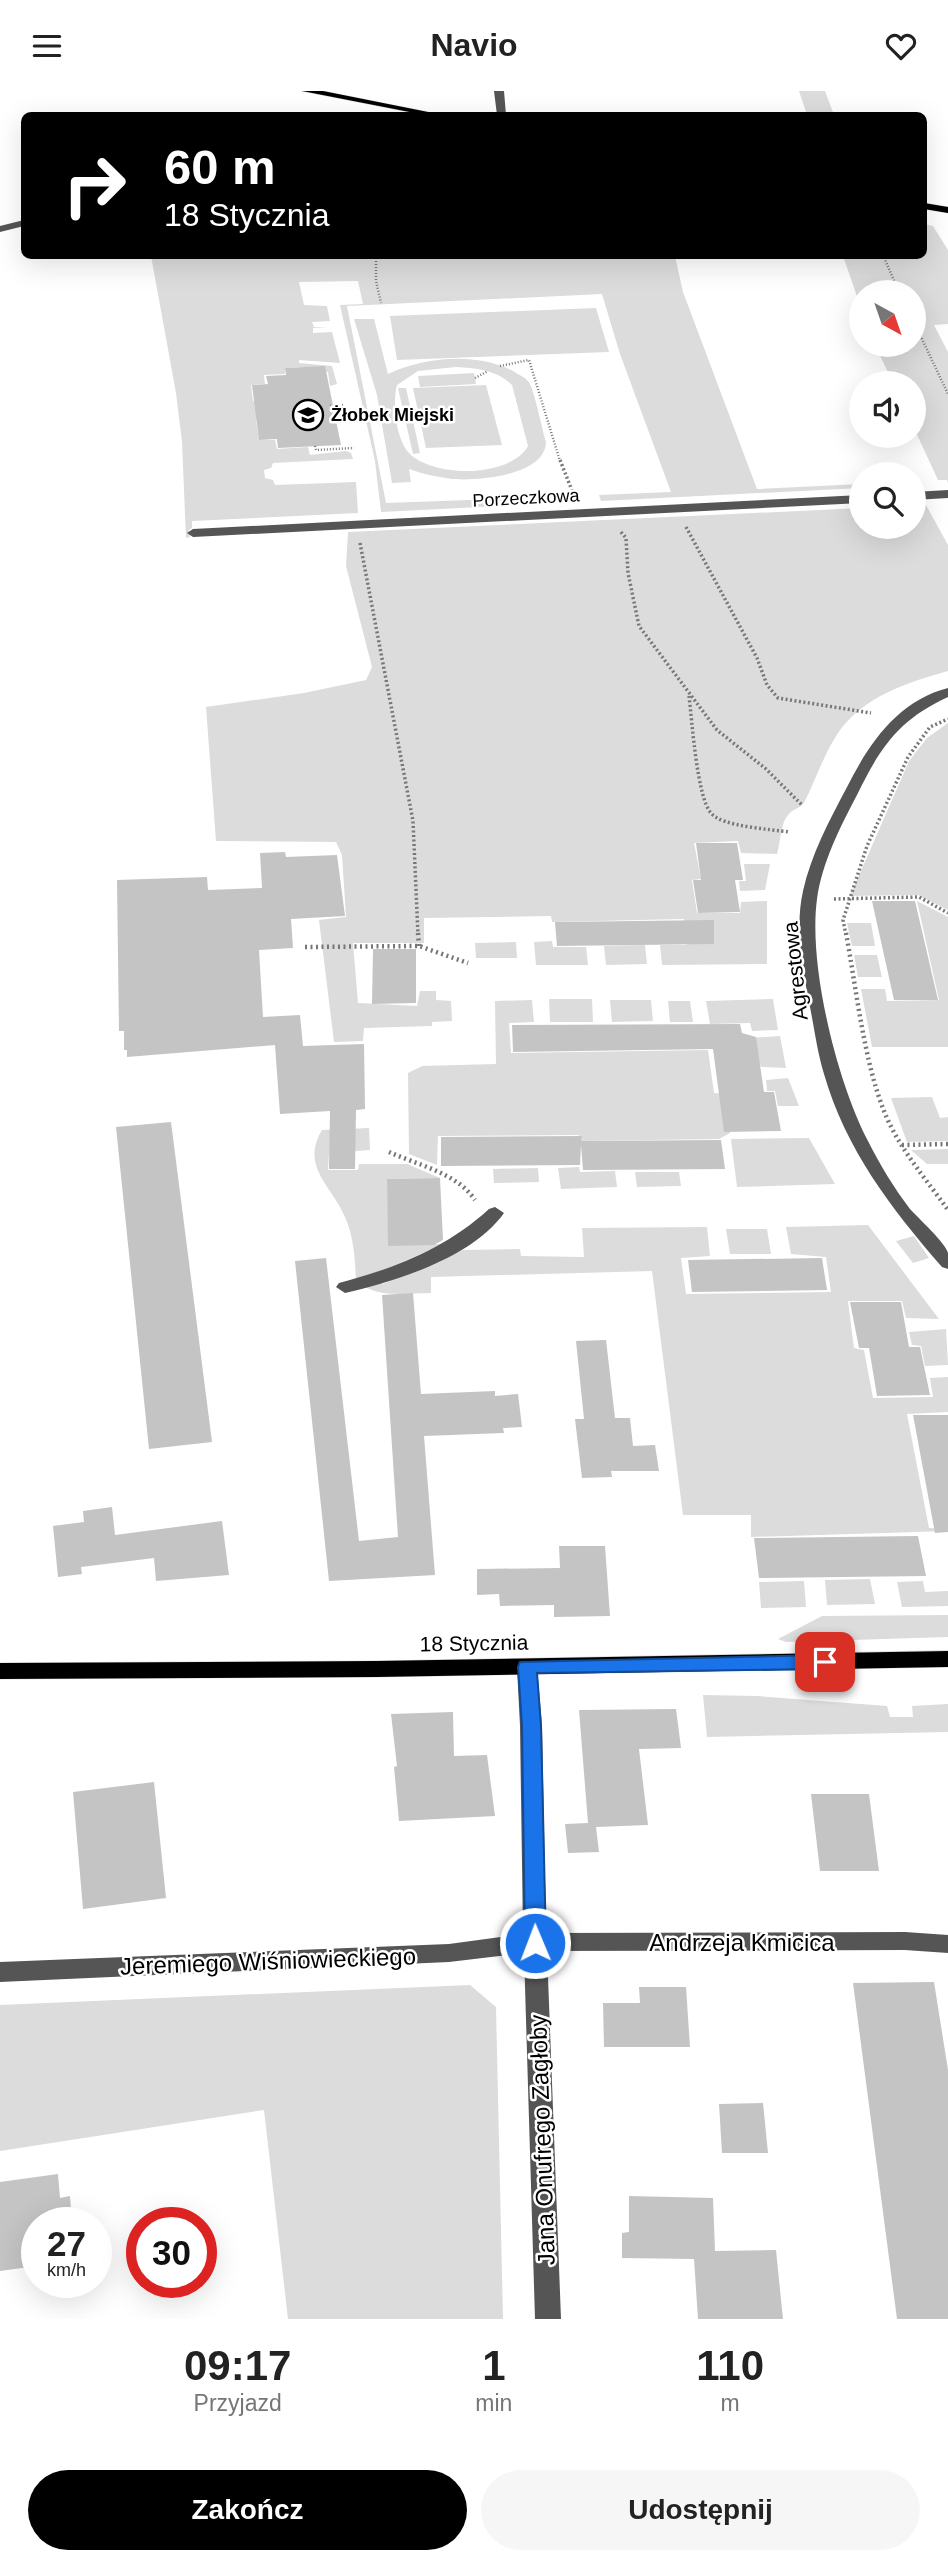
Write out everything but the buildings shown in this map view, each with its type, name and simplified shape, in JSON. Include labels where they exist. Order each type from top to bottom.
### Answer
[{"type":"main road","points":[[307,91],[422,112]]},
{"type":"main road","points":[[927,206],[948,210]]},
{"type":"main road","name":"18 Stycznia","points":[[0,1671],[527,1667],[948,1659]]},
{"type":"street","points":[[499,91],[502,112]]},
{"type":"street","points":[[0,229],[21,224]]},
{"type":"street","points":[[926,495],[948,494]]},
{"type":"street","name":"Porzeczkowa","points":[[193,533],[849,500]]},
{"type":"street","name":"Agrestowa","points":[[948,692],[907,712],[871,751],[845,804],[809,899],[814,985],[832,1074],[851,1124],[899,1206],[948,1263]]},
{"type":"street","points":[[345,1287],[370,1282],[447,1250],[480,1229],[495,1213]]},
{"type":"street","name":"Jana Onufrego Zagłoby","points":[[527,1667],[548,2319]]},
{"type":"street","name":"Andrzeja Kmicica","points":[[535,1943],[905,1941],[948,1944]]},
{"type":"street","name":"Jeremiego Wiśniowieckiego","points":[[0,1972],[449,1953],[535,1943]]},
{"type":"path","points":[[376,259],[376,281],[381,303]]},
{"type":"path","points":[[885,259],[894,280]]},
{"type":"path","points":[[926,347],[948,394]]},
{"type":"path","points":[[500,366],[529,360],[555,448],[578,504]]},
{"type":"path","points":[[475,378],[488,371]]},
{"type":"path","points":[[330,406],[345,405]]},
{"type":"path","points":[[315,446],[316,450],[354,449]]},
{"type":"path","points":[[676,508],[725,595],[757,658],[767,685],[778,698],[871,713]]},
{"type":"path","points":[[606,512],[626,538],[628,573],[639,626],[717,730],[766,769],[803,806]]},
{"type":"path","points":[[362,564],[413,821],[419,946]]},
{"type":"path","points":[[688,692],[696,760],[703,797],[711,814],[726,823],[789,832]]},
{"type":"path","points":[[948,719],[930,727],[908,757],[873,830],[842,920],[873,1074],[884,1112],[902,1145],[948,1210]]},
{"type":"path","points":[[809,899],[919,897],[948,913]]},
{"type":"path","points":[[306,947],[419,946],[468,963]]},
{"type":"path","points":[[902,1145],[948,1144]]},
{"type":"path","points":[[389,1152],[449,1177],[470,1190],[475,1198],[480,1229]]},
{"type":"shaded area","points":[[799,91],[825,91],[833,112],[806,112]]},
{"type":"shaded area","points":[[927,225],[933,226],[948,250],[948,324],[934,325],[948,352],[948,484],[947,480],[938,480],[923,448],[926,448],[926,371],[887,371],[881,357],[926,357],[926,280],[851,280],[844,259],[927,259]]},
{"type":"shaded area","points":[[152,259],[676,259],[683,292],[757,489],[849,485],[849,489],[601,501],[599,495],[671,492],[620,354],[602,294],[347,306],[386,503],[580,496],[582,502],[381,512],[375,461],[340,305],[363,304],[358,281],[299,282],[304,305],[327,306],[330,321],[312,322],[314,327],[329,327],[313,328],[313,333],[332,332],[340,363],[299,360],[299,363],[332,366],[337,384],[330,386],[328,372],[307,373],[305,367],[285,368],[285,374],[264,375],[265,384],[251,385],[253,401],[269,400],[272,419],[256,420],[259,440],[275,440],[277,449],[308,447],[310,455],[346,451],[351,453],[353,459],[273,463],[271,468],[264,470],[265,478],[273,480],[275,485],[356,482],[358,513],[192,521],[190,537],[186,538],[182,442],[176,393]]},
{"type":"shaded area","points":[[596,308],[609,352],[397,360],[390,316]]},
{"type":"shaded area","points":[[354,319],[374,319],[388,374],[418,364],[467,359],[499,365],[525,378],[532,389],[546,442],[543,453],[534,462],[508,474],[477,479],[452,479],[409,469],[411,482],[392,483],[377,395]],"holes":[[[456,367],[493,373],[512,385],[528,446],[519,457],[489,469],[471,471],[435,467],[409,453],[398,430],[395,411],[397,385],[418,371]]]},
{"type":"shaded area","points":[[474,373],[476,384],[420,387],[418,376]]},
{"type":"shaded area","points":[[486,385],[502,445],[426,448],[413,388]]},
{"type":"shaded area","points":[[398,388],[406,388],[420,453],[413,454]]},
{"type":"shaded area","points":[[926,505],[948,545],[948,671],[887,693],[860,709],[848,720],[828,749],[803,804],[786,818],[777,854],[741,853],[738,841],[694,843],[701,879],[692,880],[697,913],[740,913],[741,902],[767,901],[767,964],[662,965],[660,945],[687,945],[684,919],[552,922],[551,916],[424,918],[424,943],[353,943],[358,1003],[417,1006],[420,991],[436,991],[436,1000],[451,1001],[452,1021],[432,1022],[432,1026],[364,1028],[363,1041],[334,1042],[319,920],[346,917],[342,855],[336,842],[216,841],[206,707],[304,693],[366,680],[372,667],[346,566],[348,532],[849,509],[849,539],[926,539]]},
{"type":"shaded area","points":[[948,723],[948,910],[918,895],[850,896],[909,761],[927,738]]},
{"type":"shaded area","points":[[744,864],[770,864],[765,890],[740,891],[739,881],[746,881]]},
{"type":"shaded area","points":[[917,901],[948,917],[948,1047],[872,1047],[861,989],[885,989],[887,1001],[939,1000]]},
{"type":"shaded area","points":[[847,923],[871,923],[875,946],[852,946]]},
{"type":"shaded area","points":[[552,941],[553,947],[586,947],[588,965],[536,965],[534,942]]},
{"type":"shaded area","points":[[516,942],[517,958],[476,958],[475,943]]},
{"type":"shaded area","points":[[645,945],[647,964],[606,965],[604,946]]},
{"type":"shaded area","points":[[854,955],[877,955],[882,977],[858,977]]},
{"type":"shaded area","points":[[549,999],[592,999],[593,1022],[550,1022]]},
{"type":"shaded area","points":[[773,999],[778,1030],[752,1031],[750,1023],[710,1024],[706,1001]]},
{"type":"shaded area","points":[[532,1000],[534,1022],[509,1023],[511,1053],[708,1050],[714,1093],[724,1094],[730,1133],[719,1139],[580,1141],[579,1135],[438,1136],[437,1165],[409,1154],[408,1073],[422,1066],[496,1064],[495,1001]]},
{"type":"shaded area","points":[[610,1000],[651,1000],[653,1021],[612,1022]]},
{"type":"shaded area","points":[[668,1001],[690,1001],[693,1022],[670,1022]]},
{"type":"shaded area","points":[[780,1036],[786,1068],[761,1067],[750,1038]]},
{"type":"shaded area","points":[[788,1078],[799,1106],[778,1106],[775,1091],[767,1091],[766,1080]]},
{"type":"shaded area","points":[[932,1097],[940,1118],[948,1117],[948,1141],[907,1142],[891,1098]]},
{"type":"shaded area","points":[[369,1128],[370,1150],[329,1153],[328,1170],[358,1170],[359,1164],[407,1164],[440,1178],[387,1179],[389,1245],[443,1244],[373,1275],[383,1284],[463,1250],[520,1249],[521,1256],[584,1257],[582,1228],[707,1227],[710,1256],[681,1258],[686,1294],[831,1292],[826,1257],[791,1254],[786,1227],[868,1225],[939,1319],[906,1318],[902,1301],[848,1301],[854,1348],[864,1350],[873,1398],[933,1397],[930,1378],[948,1377],[948,1412],[907,1414],[929,1528],[948,1531],[751,1537],[751,1515],[683,1515],[652,1271],[431,1277],[431,1293],[392,1294],[364,1287],[356,1281],[354,1249],[348,1225],[320,1176],[314,1155],[322,1130]]},
{"type":"shaded area","points":[[809,1138],[835,1184],[737,1187],[731,1139]]},
{"type":"shaded area","points":[[948,1149],[948,1164],[927,1164],[911,1150]]},
{"type":"shaded area","points":[[579,1167],[580,1172],[615,1171],[617,1187],[561,1189],[558,1168]]},
{"type":"shaded area","points":[[538,1168],[539,1182],[494,1183],[493,1169]]},
{"type":"shaded area","points":[[635,1172],[679,1172],[681,1186],[637,1187]]},
{"type":"shaded area","points":[[726,1229],[767,1229],[771,1254],[730,1254]]},
{"type":"shaded area","points":[[914,1236],[929,1258],[913,1263],[896,1241]]},
{"type":"shaded area","points":[[946,1329],[948,1365],[925,1366],[921,1346],[912,1345],[909,1332]]},
{"type":"shaded area","points":[[870,1579],[875,1604],[827,1605],[825,1580]]},
{"type":"shaded area","points":[[804,1581],[806,1607],[761,1608],[759,1582]]},
{"type":"shaded area","points":[[923,1581],[925,1592],[948,1591],[948,1606],[902,1607],[897,1582]]},
{"type":"shaded area","points":[[948,1615],[948,1637],[786,1642],[778,1639],[822,1616]]},
{"type":"shaded area","points":[[703,1695],[757,1696],[887,1706],[890,1717],[913,1717],[912,1706],[948,1704],[948,1732],[707,1737]]},
{"type":"shaded area","points":[[470,1985],[496,2007],[503,2319],[288,2319],[264,2110],[0,2151],[0,2005]]},
{"type":"place","name":"Żłobek Miejski","points":[[308,415]]},
{"type":"route","points":[[535,1943],[531,1726],[527,1667],[825,1662]]}]
